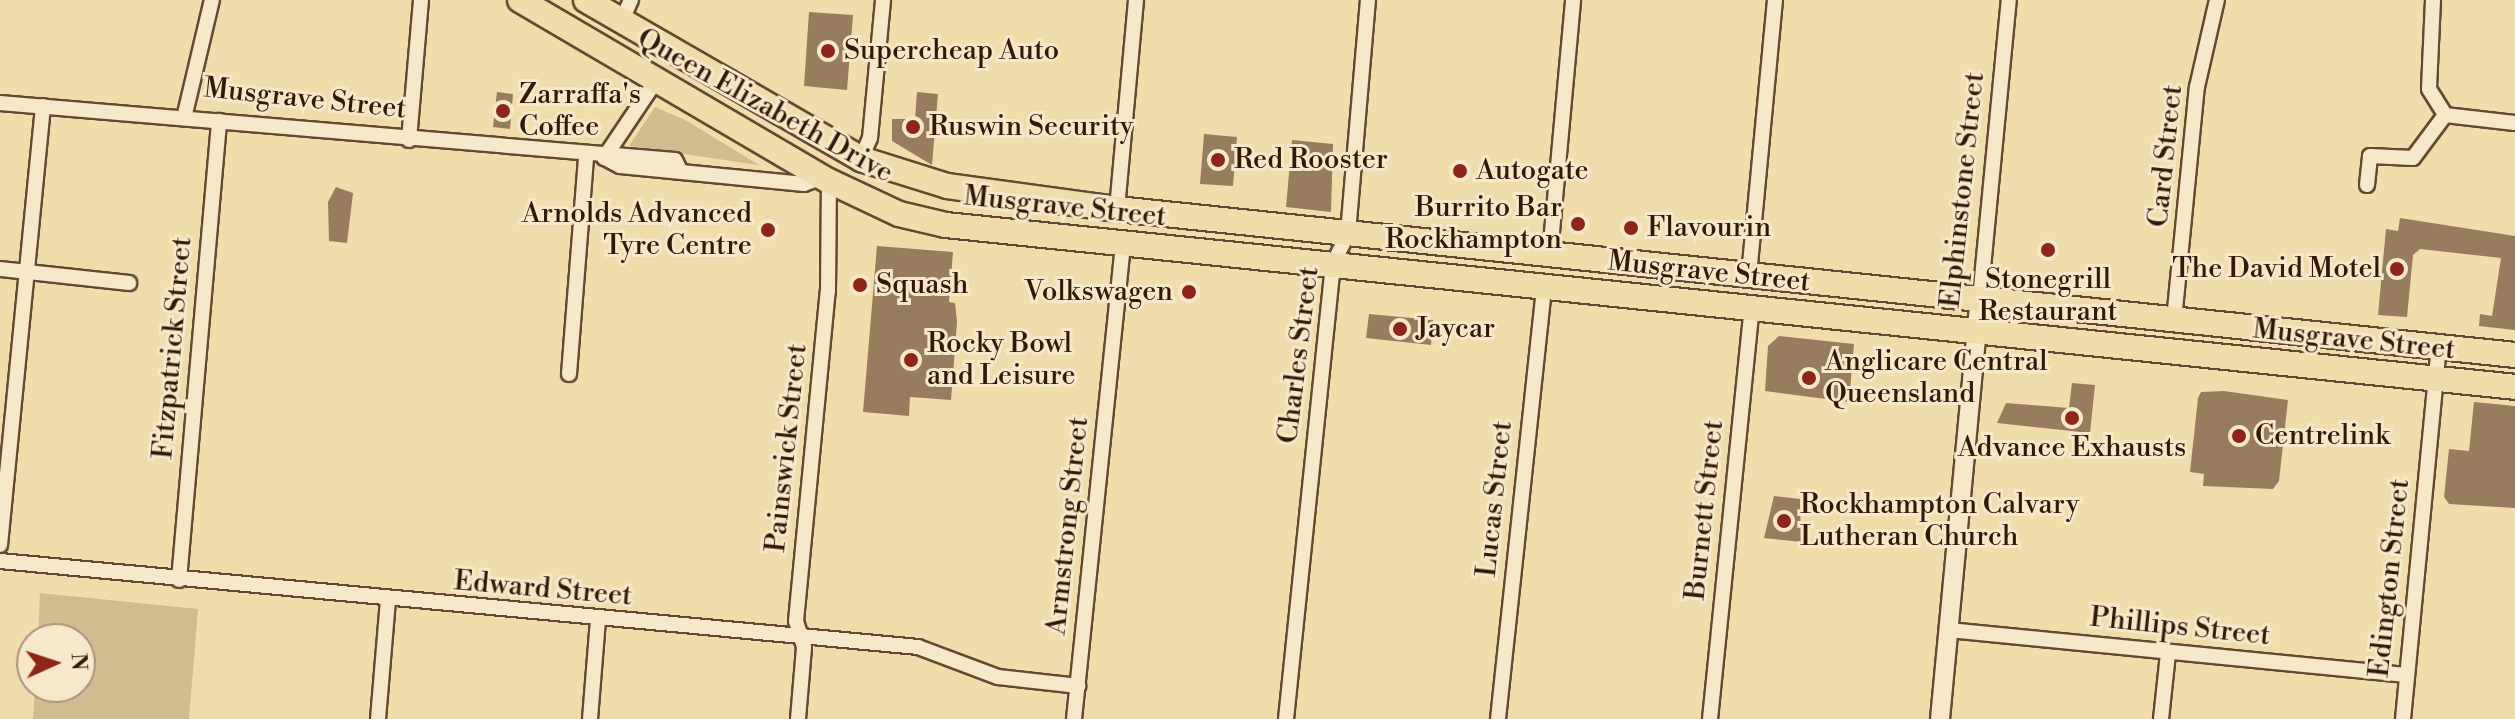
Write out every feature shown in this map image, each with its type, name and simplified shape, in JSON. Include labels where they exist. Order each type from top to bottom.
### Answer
[{"type":"main road","name":"Queen Elizabeth Drive","points":[[520,0],[655,82],[826,179],[899,214]]},
{"type":"main road","name":"Queen Elizabeth Drive","points":[[586,0],[626,10],[861,159],[906,178]]},
{"type":"main road","name":"Musgrave Street","points":[[906,178],[1117,209],[2515,355]]},
{"type":"main road","name":"Musgrave Street","points":[[899,214],[946,225],[2515,387]]},
{"type":"street","points":[[184,118],[212,0]]},
{"type":"street","points":[[409,140],[421,0]]},
{"type":"street","points":[[861,159],[870,138],[883,0]]},
{"type":"street","points":[[1117,209],[1136,0]]},
{"type":"street","name":"Charles Street","points":[[1286,719],[1333,264],[1348,233],[1368,0]]},
{"type":"street","points":[[1550,254],[1573,0]]},
{"type":"street","points":[[1749,275],[1775,0]]},
{"type":"street","name":"Elphinstone Street","points":[[1940,719],[2009,0]]},
{"type":"street","name":"Card Street","points":[[2174,320],[2197,87],[2217,0]]},
{"type":"street","points":[[2433,0],[2429,89],[2445,115]]},
{"type":"street","points":[[604,158],[655,82]]},
{"type":"street","name":"Musgrave Street","points":[[0,103],[586,156],[604,158],[620,166],[804,184],[826,179]]},
{"type":"street","points":[[0,545],[43,106]]},
{"type":"street","points":[[2445,115],[2515,123]]},
{"type":"street","points":[[2367,185],[2370,156],[2413,158],[2445,115]]},
{"type":"street","name":"Fitzpatrick Street","points":[[179,580],[219,121]]},
{"type":"street","points":[[569,374],[586,156]]},
{"type":"street","name":"Painswick Street","points":[[798,719],[800,637],[796,621],[828,291],[826,179]]},
{"type":"street","name":"Armstrong Street","points":[[1074,719],[1123,242]]},
{"type":"street","points":[[0,269],[129,283]]},
{"type":"street","name":"Lucas Street","points":[[1498,719],[1544,285]]},
{"type":"street","name":"Burnett Street","points":[[1710,719],[1752,306]]},
{"type":"street","name":"Edington Street","points":[[2403,719],[2439,347]]},
{"type":"street","name":"Edward Street","points":[[0,561],[388,601],[918,647],[998,677],[1078,686]]},
{"type":"street","points":[[378,719],[388,601]]},
{"type":"street","points":[[590,719],[598,620]]},
{"type":"street","name":"Phillips Street","points":[[1948,630],[2407,675]]},
{"type":"street","points":[[2161,719],[2168,653]]},
{"type":"shaded area","points":[[655,107],[687,121],[759,165],[629,146]]},
{"type":"shaded area","points":[[40,593],[198,609],[189,719],[33,719],[34,703],[96,703],[96,623],[39,623]]},
{"type":"building","name":"Supercheap Auto","points":[[809,12],[853,15],[847,90],[804,86]]},
{"type":"building","name":"Zarraffa's Coffee","points":[[497,92],[513,94],[510,129],[493,127]]},
{"type":"building","name":"Ruswin Security","points":[[917,92],[938,94],[932,165],[892,141],[892,119],[915,119]]},
{"type":"building","name":"Red Rooster","points":[[1204,134],[1237,137],[1233,186],[1200,184]]},
{"type":"building","points":[[1292,140],[1333,144],[1331,212],[1286,207]]},
{"type":"building","points":[[336,187],[353,193],[347,243],[329,241],[328,202]]},
{"type":"building","name":"The David Motel","points":[[2400,218],[2515,236],[2515,330],[2479,326],[2480,314],[2492,316],[2501,258],[2420,249],[2413,255],[2407,317],[2378,315],[2386,229],[2398,231]]},
{"type":"building","name":"Rocky Bowl and Leisure","points":[[877,246],[953,252],[949,302],[955,303],[957,322],[951,400],[910,397],[909,416],[863,412]]},
{"type":"building","name":"Jaycar","points":[[1369,314],[1433,320],[1431,345],[1366,338]]},
{"type":"building","name":"Anglicare Central Queensland","points":[[1779,336],[1854,344],[1849,402],[1765,391],[1768,346]]},
{"type":"building","points":[[2072,383],[2095,385],[2090,433],[1997,423],[2006,403],[2069,408]]},
{"type":"building","name":"Centrelink","points":[[2224,391],[2288,400],[2279,481],[2273,489],[2203,486],[2204,474],[2190,472],[2198,398],[2201,392]]},
{"type":"building","points":[[2474,402],[2515,406],[2515,508],[2449,504],[2444,497],[2449,449],[2469,451]]},
{"type":"building","name":"Rockhampton Calvary Lutheran Church","points":[[1774,496],[1800,499],[1801,542],[1764,538]]},
{"type":"place","name":"Supercheap Auto","points":[[828,51]]},
{"type":"place","name":"Zarraffa's Coffee","points":[[503,111]]},
{"type":"place","name":"Ruswin Security","points":[[913,127]]},
{"type":"place","name":"Red Rooster","points":[[1218,160]]},
{"type":"place","name":"Autogate","points":[[1460,171]]},
{"type":"place","name":"Burrito Bar Rockhampton","points":[[1578,224]]},
{"type":"place","name":"Flavourin","points":[[1631,228]]},
{"type":"place","name":"Arnolds Advanced Tyre Centre","points":[[768,230]]},
{"type":"place","name":"Stonegrill Restaurant","points":[[2048,250]]},
{"type":"place","name":"The David Motel","points":[[2397,269]]},
{"type":"place","name":"Squash","points":[[860,285]]},
{"type":"place","name":"Volkswagen","points":[[1189,292]]},
{"type":"place","name":"Jaycar","points":[[1400,329]]},
{"type":"place","name":"Rocky Bowl and Leisure","points":[[911,360]]},
{"type":"place","name":"Anglicare Central Queensland","points":[[1809,378]]},
{"type":"place","name":"Advance Exhausts","points":[[2072,418]]},
{"type":"place","name":"Centrelink","points":[[2239,436]]},
{"type":"place","name":"Rockhampton Calvary Lutheran Church","points":[[1784,521]]}]
